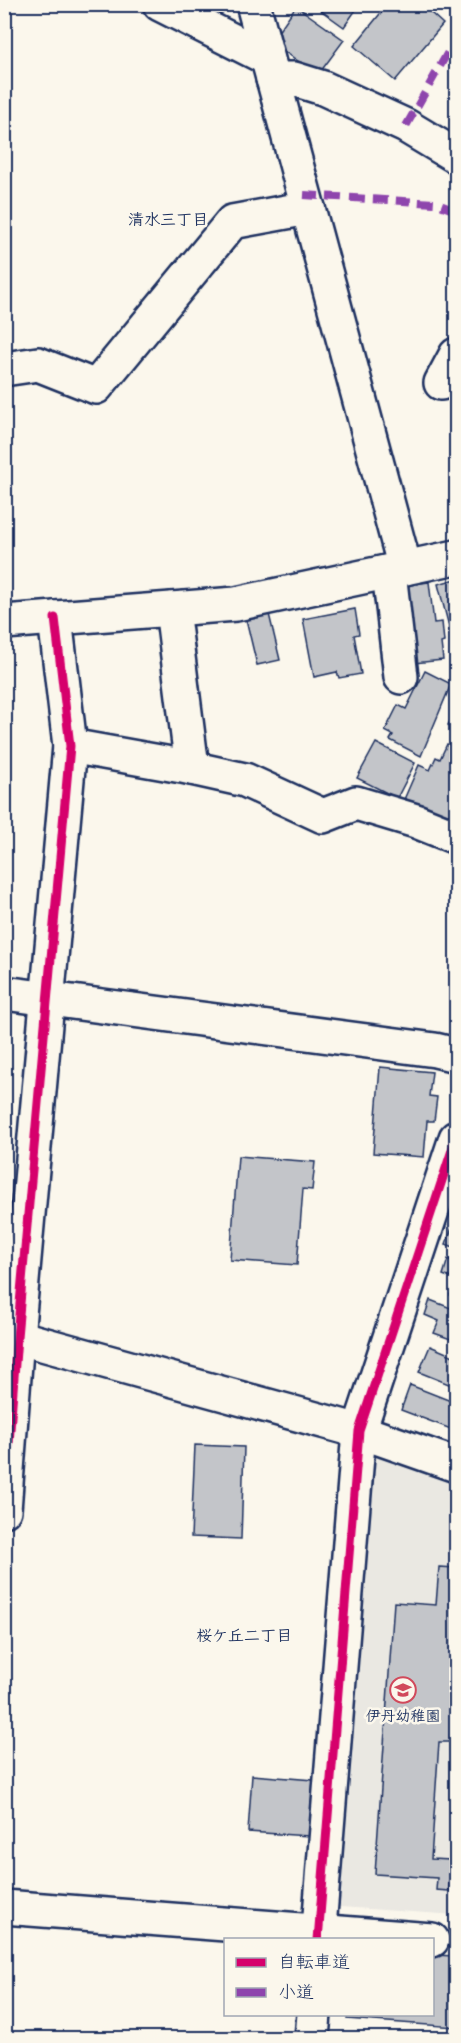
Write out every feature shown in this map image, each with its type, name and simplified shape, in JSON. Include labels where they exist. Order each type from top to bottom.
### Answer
[{"type":"street","points":[[160,4],[270,68],[322,88],[406,126],[456,156]]},
{"type":"street","points":[[253,4],[308,208],[397,570],[401,677]]},
{"type":"street","points":[[4,369],[38,364],[96,387],[232,222],[308,208]]},
{"type":"street","points":[[4,622],[236,604],[456,557]]},
{"type":"street","points":[[172,609],[192,768]]},
{"type":"street","points":[[4,1510],[11,1337],[48,998],[70,746],[55,618]]},
{"type":"street","points":[[70,746],[245,780],[323,816],[356,803],[416,821],[456,837]]},
{"type":"street","points":[[4,993],[423,1048],[456,1055]]},
{"type":"street","points":[[318,1935],[359,1431],[456,1138]]},
{"type":"street","points":[[11,1337],[359,1431],[456,1465]]},
{"type":"street","points":[[4,1907],[318,1935],[386,1938]]},
{"type":"street","points":[[434,1940],[456,1941]]},
{"type":"street","points":[[312,2038],[314,2016]]},
{"type":"shaded area","name":"伊丹幼稚園","points":[[375,1454],[456,1478],[456,1915],[340,1907],[335,1902],[366,1466]]},
{"type":"building","points":[[312,4],[360,4],[344,27]]},
{"type":"building","points":[[388,4],[421,4],[443,24],[395,81],[354,46]]},
{"type":"building","points":[[296,6],[344,40],[318,75],[271,42]]},
{"type":"building","points":[[456,579],[456,654],[438,584]]},
{"type":"building","points":[[429,582],[434,623],[442,622],[443,660],[414,663],[405,585]]},
{"type":"building","points":[[355,609],[359,634],[354,635],[361,674],[339,678],[337,672],[314,677],[303,619]]},
{"type":"building","points":[[269,614],[280,660],[257,665],[246,619]]},
{"type":"building","points":[[425,671],[451,684],[421,756],[390,740],[393,735],[385,731],[398,705],[406,709]]},
{"type":"building","points":[[456,710],[456,730],[448,725]]},
{"type":"building","points":[[376,743],[415,763],[397,798],[357,778]]},
{"type":"building","points":[[447,744],[456,748],[456,828],[402,804],[419,765],[430,770],[436,757],[440,759]]},
{"type":"building","points":[[380,1067],[432,1072],[429,1096],[437,1097],[434,1121],[427,1121],[424,1157],[373,1153]]},
{"type":"building","points":[[238,1156],[315,1162],[312,1190],[303,1189],[297,1265],[230,1260]]},
{"type":"building","points":[[456,1217],[456,1248],[446,1244]]},
{"type":"building","points":[[448,1259],[456,1263],[456,1280],[443,1275]]},
{"type":"building","points":[[456,1280],[456,1298],[450,1295]]},
{"type":"building","points":[[430,1300],[456,1310],[456,1341],[434,1333],[439,1321],[425,1315]]},
{"type":"building","points":[[430,1346],[456,1357],[456,1387],[419,1372]]},
{"type":"building","points":[[410,1385],[456,1403],[456,1431],[401,1410]]},
{"type":"building","points":[[195,1445],[244,1447],[241,1539],[191,1537]]},
{"type":"building","points":[[439,1567],[456,1568],[456,1656],[450,1742],[439,1742],[431,1859],[451,1860],[449,1891],[436,1890],[437,1878],[375,1874],[394,1602],[436,1605]]},
{"type":"building","points":[[252,1775],[313,1780],[309,1836],[248,1832]]},
{"type":"building","points":[[434,1955],[456,1956],[456,2027],[347,2019],[348,2016],[434,2016]]},
{"type":"building","points":[[399,2037],[454,2038],[399,2038]]},
{"type":"marked path","points":[[406,126],[456,38]]},
{"type":"marked path","points":[[304,195],[435,203],[456,211]]},
{"type":"cycle path","points":[[4,1510],[17,1337],[70,746],[55,618]]},
{"type":"cycle path","points":[[318,1938],[359,1431],[456,1138]]},
{"type":"place","name":"伊丹幼稚園","points":[[403,1690]]},
{"type":"district","name":"清水三丁目","points":[[168,219]]},
{"type":"district","name":"桜ケ丘二丁目","points":[[244,1635]]}]
